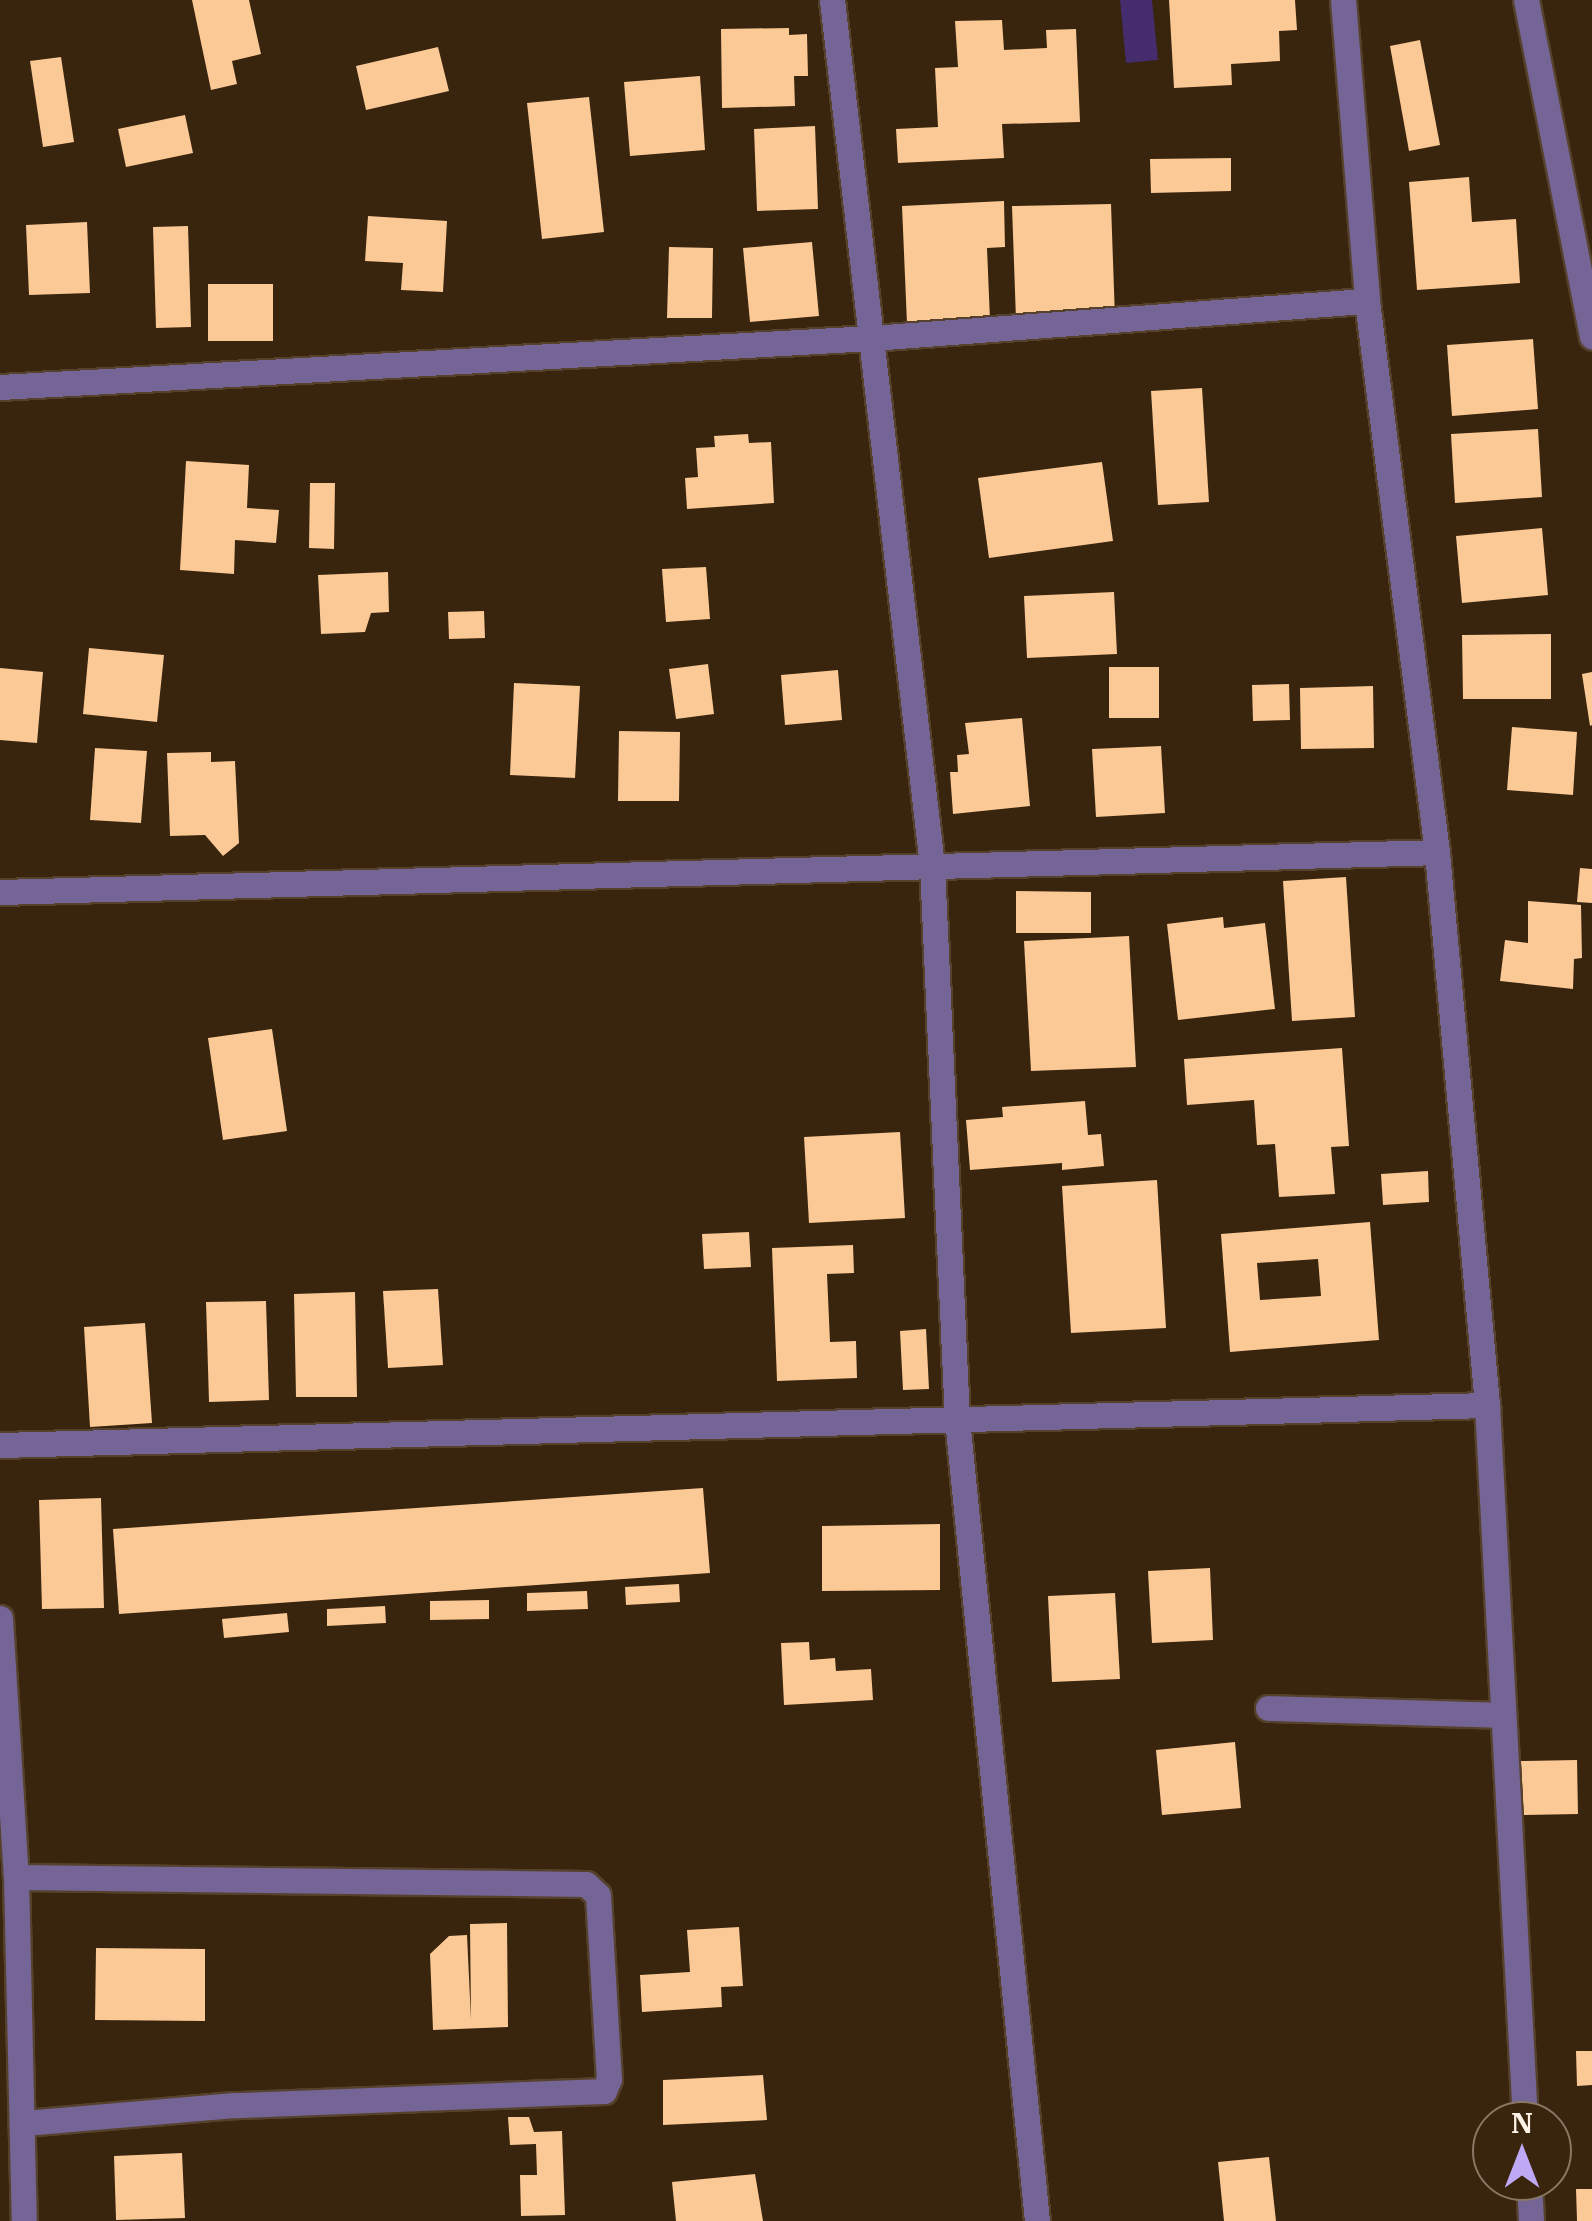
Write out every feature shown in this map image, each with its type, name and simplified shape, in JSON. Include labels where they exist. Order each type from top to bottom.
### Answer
[{"type":"street","points":[[832,0],[932,866],[956,1419],[1037,2221]]},
{"type":"street","points":[[1343,0],[1367,301],[1437,852],[1487,1405],[1524,2101]]},
{"type":"street","points":[[1526,0],[1592,337]]},
{"type":"street","points":[[0,387],[872,338],[1367,301]]},
{"type":"street","points":[[0,892],[1437,852]]},
{"type":"street","points":[[0,1445],[1487,1405]]},
{"type":"street","points":[[0,1618],[16,1877],[24,2221]]},
{"type":"street","points":[[1268,1708],[1501,1715]]},
{"type":"street","points":[[16,1877],[586,1884],[598,1894],[609,2079],[604,2091],[234,2105],[22,2124]]},
{"type":"shaded area","points":[[1120,0],[1152,0],[1158,60],[1126,63]]},
{"type":"building","points":[[192,0],[249,0],[261,54],[232,61],[237,84],[211,90]]},
{"type":"building","points":[[1169,0],[1295,0],[1297,30],[1279,31],[1280,61],[1231,64],[1232,85],[1174,88]]},
{"type":"building","points":[[1002,20],[1004,50],[1047,48],[1046,30],[1076,29],[1080,122],[1002,124],[1004,158],[898,163],[896,129],[938,127],[935,68],[958,67],[955,21]]},
{"type":"building","points":[[789,28],[789,35],[807,34],[808,76],[794,76],[795,106],[722,108],[721,29]]},
{"type":"building","points":[[1420,40],[1440,145],[1409,151],[1390,46]]},
{"type":"building","points":[[438,47],[449,91],[366,110],[356,66]]},
{"type":"building","points":[[61,57],[74,142],[43,147],[30,61]]},
{"type":"building","points":[[700,76],[705,150],[630,156],[624,82]]},
{"type":"building","points":[[589,97],[604,232],[542,239],[527,103]]},
{"type":"building","points":[[185,115],[193,153],[126,167],[118,129]]},
{"type":"building","points":[[815,126],[818,209],[757,211],[754,129]]},
{"type":"building","points":[[1231,158],[1231,191],[1151,193],[1150,159]]},
{"type":"building","points":[[1469,177],[1472,222],[1516,219],[1520,283],[1417,290],[1409,182]]},
{"type":"building","points":[[1004,201],[1005,247],[987,248],[990,320],[907,324],[902,206]]},
{"type":"building","points":[[1111,204],[1115,318],[1016,320],[1012,206]]},
{"type":"building","points":[[368,216],[447,221],[443,292],[401,290],[403,263],[365,261]]},
{"type":"building","points":[[87,222],[90,293],[29,295],[26,225]]},
{"type":"building","points":[[188,226],[191,327],[156,328],[153,227]]},
{"type":"building","points":[[812,242],[819,316],[750,322],[743,248]]},
{"type":"building","points":[[669,247],[713,248],[712,318],[667,318]]},
{"type":"building","points":[[208,284],[273,284],[273,341],[208,341]]},
{"type":"building","points":[[1533,339],[1538,409],[1452,416],[1447,345]]},
{"type":"building","points":[[1202,388],[1209,502],[1158,505],[1151,391]]},
{"type":"building","points":[[1538,429],[1542,497],[1455,503],[1451,434]]},
{"type":"building","points":[[748,434],[749,443],[771,442],[774,503],[687,509],[685,478],[698,477],[696,448],[715,447],[714,436]]},
{"type":"building","points":[[186,461],[249,465],[247,508],[279,510],[276,543],[235,540],[234,574],[180,570]]},
{"type":"building","points":[[1102,462],[1113,541],[989,558],[978,478]]},
{"type":"building","points":[[310,483],[335,483],[334,549],[309,548]]},
{"type":"building","points":[[1542,528],[1548,595],[1462,603],[1456,536]]},
{"type":"building","points":[[706,567],[710,619],[666,622],[662,569]]},
{"type":"building","points":[[388,572],[389,612],[371,613],[365,632],[321,634],[318,575]]},
{"type":"building","points":[[1114,592],[1117,654],[1027,658],[1024,596]]},
{"type":"building","points":[[484,611],[485,638],[449,639],[448,612]]},
{"type":"building","points":[[1551,634],[1551,699],[1463,699],[1462,635]]},
{"type":"building","points":[[89,648],[164,655],[157,722],[83,714]]},
{"type":"building","points":[[708,664],[714,714],[676,719],[669,669]]},
{"type":"building","points":[[1109,667],[1159,667],[1159,718],[1109,718]]},
{"type":"building","points":[[0,668],[43,672],[37,743],[0,740]]},
{"type":"building","points":[[838,670],[842,720],[785,725],[781,675]]},
{"type":"building","points":[[1592,672],[1592,725],[1590,726],[1582,674]]},
{"type":"building","points":[[514,683],[580,686],[575,778],[510,775]]},
{"type":"building","points":[[1289,684],[1290,720],[1253,721],[1252,685]]},
{"type":"building","points":[[1373,686],[1374,748],[1301,749],[1300,688]]},
{"type":"building","points":[[1022,718],[1030,806],[953,814],[950,772],[958,772],[957,755],[969,754],[965,723]]},
{"type":"building","points":[[1512,727],[1577,732],[1573,795],[1507,790]]},
{"type":"building","points":[[619,731],[680,732],[679,801],[618,801]]},
{"type":"building","points":[[1161,746],[1165,813],[1096,817],[1092,749]]},
{"type":"building","points":[[95,748],[147,751],[141,823],[90,820]]},
{"type":"building","points":[[211,752],[211,762],[235,761],[239,843],[223,856],[205,835],[170,836],[167,753]]},
{"type":"building","points":[[1580,868],[1592,869],[1592,903],[1577,902]]},
{"type":"building","points":[[1346,877],[1355,1017],[1292,1021],[1283,881]]},
{"type":"building","points":[[1016,891],[1091,892],[1091,933],[1016,933]]},
{"type":"building","points":[[1528,901],[1581,905],[1582,958],[1574,959],[1573,989],[1500,981],[1505,940],[1528,943]]},
{"type":"building","points":[[1223,917],[1224,928],[1265,923],[1275,1009],[1178,1020],[1167,924]]},
{"type":"building","points":[[1129,936],[1136,1067],[1031,1071],[1024,941]]},
{"type":"building","points":[[272,1029],[287,1131],[223,1140],[208,1038]]},
{"type":"building","points":[[1342,1048],[1349,1146],[1331,1147],[1335,1194],[1279,1197],[1275,1144],[1257,1145],[1254,1100],[1187,1105],[1184,1059]]},
{"type":"building","points":[[1085,1101],[1088,1135],[1101,1134],[1104,1166],[1062,1170],[1062,1163],[970,1170],[966,1120],[1003,1117],[1002,1107]]},
{"type":"building","points":[[900,1132],[905,1218],[809,1223],[804,1137]]},
{"type":"building","points":[[1428,1171],[1429,1202],[1383,1205],[1381,1174]]},
{"type":"building","points":[[1157,1180],[1166,1328],[1071,1333],[1062,1186]]},
{"type":"building","points":[[1370,1222],[1379,1340],[1230,1352],[1221,1234]],"holes":[[[1318,1259],[1321,1296],[1260,1300],[1257,1263]]]},
{"type":"building","points":[[749,1232],[751,1267],[704,1269],[702,1234]]},
{"type":"building","points":[[853,1245],[854,1273],[827,1274],[830,1342],[856,1341],[857,1378],[777,1381],[772,1248]]},
{"type":"building","points":[[438,1289],[443,1365],[388,1368],[383,1291]]},
{"type":"building","points":[[355,1292],[357,1397],[296,1397],[294,1294]]},
{"type":"building","points":[[266,1301],[269,1400],[209,1402],[206,1302]]},
{"type":"building","points":[[145,1323],[152,1423],[90,1427],[84,1327]]},
{"type":"building","points":[[926,1329],[929,1389],[903,1390],[900,1331]]},
{"type":"building","points":[[703,1488],[710,1573],[119,1614],[113,1529]]},
{"type":"building","points":[[101,1498],[104,1608],[42,1609],[39,1500]]},
{"type":"building","points":[[940,1524],[940,1590],[822,1591],[822,1526]]},
{"type":"building","points":[[1210,1568],[1213,1640],[1152,1643],[1148,1571]]},
{"type":"building","points":[[679,1584],[680,1602],[626,1605],[625,1587]]},
{"type":"building","points":[[587,1591],[588,1609],[527,1611],[527,1593]]},
{"type":"building","points":[[1115,1593],[1120,1679],[1052,1682],[1048,1596]]},
{"type":"building","points":[[489,1600],[489,1619],[430,1620],[430,1601]]},
{"type":"building","points":[[385,1606],[386,1623],[327,1626],[327,1609]]},
{"type":"building","points":[[287,1613],[289,1632],[224,1638],[222,1619]]},
{"type":"building","points":[[809,1642],[810,1660],[835,1658],[836,1671],[871,1669],[873,1700],[784,1705],[781,1643]]},
{"type":"building","points":[[1235,1742],[1241,1808],[1162,1815],[1156,1750]]},
{"type":"building","points":[[1577,1760],[1578,1814],[1521,1815],[1520,1761]]},
{"type":"building","points":[[507,1923],[508,2027],[433,2030],[430,1954],[449,1936],[467,1935],[471,2020],[470,1924]]},
{"type":"building","points":[[739,1927],[743,1986],[721,1987],[722,2007],[642,2012],[640,1975],[690,1972],[687,1930]]},
{"type":"building","points":[[96,1948],[205,1949],[205,2021],[95,2020]]},
{"type":"building","points":[[1576,2051],[1592,2051],[1592,2085],[1577,2086]]},
{"type":"building","points":[[763,2075],[767,2120],[663,2125],[663,2080]]},
{"type":"building","points":[[508,2117],[529,2117],[534,2132],[562,2131],[565,2215],[521,2216],[520,2175],[537,2175],[536,2144],[510,2145]]},
{"type":"building","points":[[182,2153],[185,2218],[116,2220],[114,2156]]},
{"type":"building","points":[[1269,2157],[1276,2221],[1224,2221],[1218,2162]]},
{"type":"building","points":[[755,2174],[763,2221],[676,2221],[672,2182]]},
{"type":"building","points":[[1576,2189],[1592,2189],[1592,2221],[1577,2221]]}]
